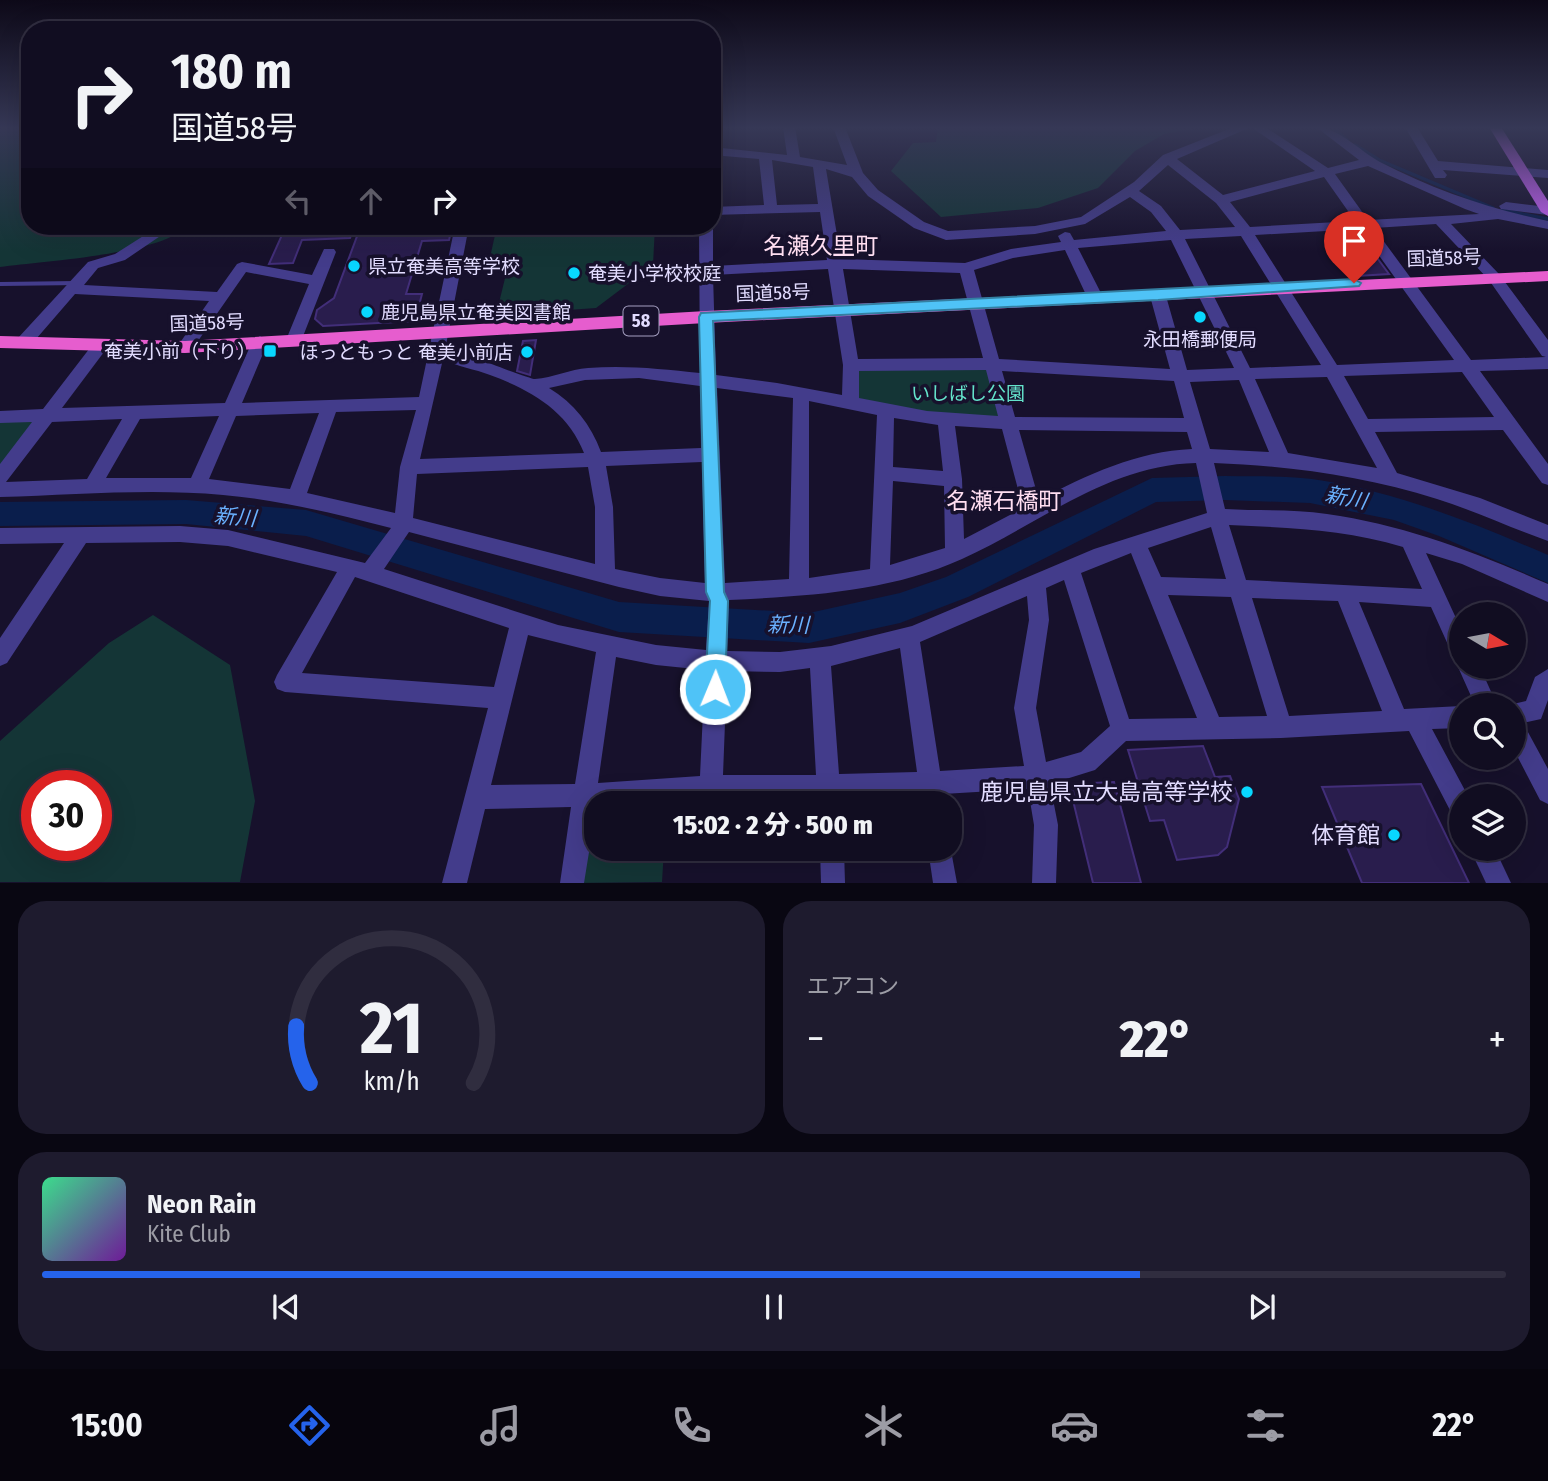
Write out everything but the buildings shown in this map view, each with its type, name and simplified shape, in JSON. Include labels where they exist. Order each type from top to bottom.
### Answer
[{"type":"highway","name":"国道58号","points":[[0,342],[185,347],[294,340],[437,340],[706,317],[1548,276]]},
{"type":"main road","points":[[1522,168],[1548,211]]},
{"type":"street","points":[[766,168],[771,210]]},
{"type":"street","points":[[820,168],[851,365],[850,405]]},
{"type":"street","points":[[843,168],[856,174]]},
{"type":"street","points":[[854,168],[873,193],[902,215],[946,236],[1035,230],[1085,220],[1131,191],[1157,168]]},
{"type":"street","points":[[1181,168],[1221,200],[1245,230],[1332,370],[1390,476]]},
{"type":"street","points":[[1319,168],[1328,174],[1547,475]]},
{"type":"street","points":[[1221,200],[1349,168]]},
{"type":"street","points":[[1385,168],[1494,215],[1548,225]]},
{"type":"street","points":[[1414,168],[1489,201],[1515,208],[1548,211]]},
{"type":"street","points":[[1436,168],[1444,181]]},
{"type":"street","points":[[1470,168],[1548,174]]},
{"type":"street","points":[[1131,191],[1156,209],[1176,235],[1206,292],[1281,458]]},
{"type":"street","points":[[721,211],[826,208]]},
{"type":"street","points":[[707,271],[835,264],[965,268],[1010,254],[1107,239],[1494,215]]},
{"type":"street","points":[[1440,219],[1494,277],[1548,352]]},
{"type":"street","points":[[1060,225],[1096,299]]},
{"type":"street","points":[[24,342],[93,265],[120,257],[154,235]]},
{"type":"street","points":[[460,235],[426,403],[409,467],[403,525],[360,570],[285,682],[500,698]]},
{"type":"street","points":[[706,235],[706,317],[717,597],[711,786]]},
{"type":"street","points":[[294,340],[329,252]]},
{"type":"street","points":[[185,347],[242,267],[317,281]]},
{"type":"street","points":[[965,268],[1033,512]]},
{"type":"street","points":[[75,286],[221,297]]},
{"type":"street","points":[[1158,296],[1182,376],[1216,511],[1282,727]]},
{"type":"street","points":[[437,340],[452,357],[495,370],[533,386],[561,404],[583,431],[595,460],[603,498],[606,575]]},
{"type":"street","points":[[197,485],[260,342]]},
{"type":"street","points":[[0,477],[102,344]]},
{"type":"street","points":[[851,365],[992,364],[1182,376],[1548,363]]},
{"type":"street","points":[[533,386],[552,380],[605,372],[639,372],[709,380],[946,419],[1008,423],[1194,425]]},
{"type":"street","points":[[799,586],[801,395]]},
{"type":"street","points":[[0,417],[426,403]]},
{"type":"street","points":[[296,498],[330,406]]},
{"type":"street","points":[[880,575],[886,411]]},
{"type":"street","points":[[92,487],[135,412]]},
{"type":"street","points":[[946,419],[953,479],[954,553]]},
{"type":"street","points":[[1363,426],[1507,422]]},
{"type":"street","points":[[409,467],[711,455]]},
{"type":"street","points":[[0,490],[197,485],[296,498],[606,575],[717,597],[830,584],[922,565],[954,553],[1097,478],[1166,458],[1281,458],[1390,476],[1491,509],[1548,533]]},
{"type":"street","points":[[883,473],[953,479]]},
{"type":"street","points":[[0,536],[180,534],[228,538],[360,570],[558,635],[607,646],[780,662],[820,657],[909,636],[1216,511],[1324,521],[1410,540],[1466,557],[1548,593]]},
{"type":"street","points":[[0,656],[79,536]]},
{"type":"street","points":[[1410,540],[1449,625]]},
{"type":"street","points":[[1137,543],[1212,728]]},
{"type":"street","points":[[1070,569],[1122,730]]},
{"type":"street","points":[[1036,584],[1039,620],[1025,708],[1046,825],[1044,883]]},
{"type":"street","points":[[1154,586],[1238,587],[1437,599]]},
{"type":"street","points":[[1345,592],[1406,719],[1449,789]]},
{"type":"street","points":[[454,883],[521,622]]},
{"type":"street","points":[[909,636],[932,791]]},
{"type":"street","points":[[587,791],[607,646]]},
{"type":"street","points":[[820,657],[829,791]]},
{"type":"street","points":[[1526,712],[1533,711],[1543,684],[1548,679]]},
{"type":"street","points":[[944,791],[1039,776],[1087,762],[1122,730],[1282,727],[1449,717]]},
{"type":"street","points":[[1526,751],[1548,792]]},
{"type":"street","points":[[642,791],[711,786],[777,791]]},
{"type":"street","points":[[475,797],[584,795]]},
{"type":"street","points":[[572,883],[584,808]]},
{"type":"street","points":[[832,861],[833,883]]},
{"type":"street","points":[[941,861],[944,883]]},
{"type":"street","points":[[1488,861],[1499,883]]},
{"type":"lane","points":[[0,284],[75,286]]},
{"type":"green space","points":[[0,168],[21,168],[21,235],[174,235],[127,250],[0,267]]},
{"type":"green space","points":[[893,168],[1118,168],[1098,188],[1038,208],[941,217],[891,171]]},
{"type":"green space","name":"奄美小学校校庭","points":[[495,235],[655,235],[653,265],[596,308],[496,315],[509,262],[489,262]]},
{"type":"green space","name":"いしばし公園","points":[[989,366],[1004,422],[855,405],[855,367]]},
{"type":"green space","points":[[39,421],[0,473],[0,422]]},
{"type":"green space","points":[[153,615],[230,665],[255,801],[240,882],[0,882],[0,741],[109,643]]},
{"type":"green space","points":[[584,808],[584,861],[663,861],[662,882],[572,883]]},
{"type":"waterway","points":[[1398,168],[1493,208]]},
{"type":"waterway","points":[[1502,210],[1548,219]]},
{"type":"waterway","name":"新川","points":[[0,514],[186,512],[306,523],[619,617],[809,628],[900,608],[957,587],[1152,490],[1225,488],[1310,491],[1395,508],[1450,527],[1548,569]]},
{"type":"place","name":"県立奄美高等学校","points":[[354,266]]},
{"type":"place","name":"奄美小学校校庭","points":[[574,273]]},
{"type":"place","name":"鹿児島県立奄美図書館","points":[[367,312]]},
{"type":"place","name":"永田橋郵便局","points":[[1200,317]]},
{"type":"place","name":"奄美小前（下り）","points":[[270,351]]},
{"type":"place","name":"ほっともっと 奄美小前店","points":[[527,352]]},
{"type":"place","name":"鹿児島県立大島高等学校","points":[[1247,792]]},
{"type":"place","name":"体育館","points":[[1394,835]]},
{"type":"district","name":"名瀬久里町","points":[[821,246]]},
{"type":"district","name":"名瀬石橋町","points":[[1004,501]]},
{"type":"route","points":[[715,689],[719,601],[715,592],[706,317],[1158,296],[1354,283]]}]
